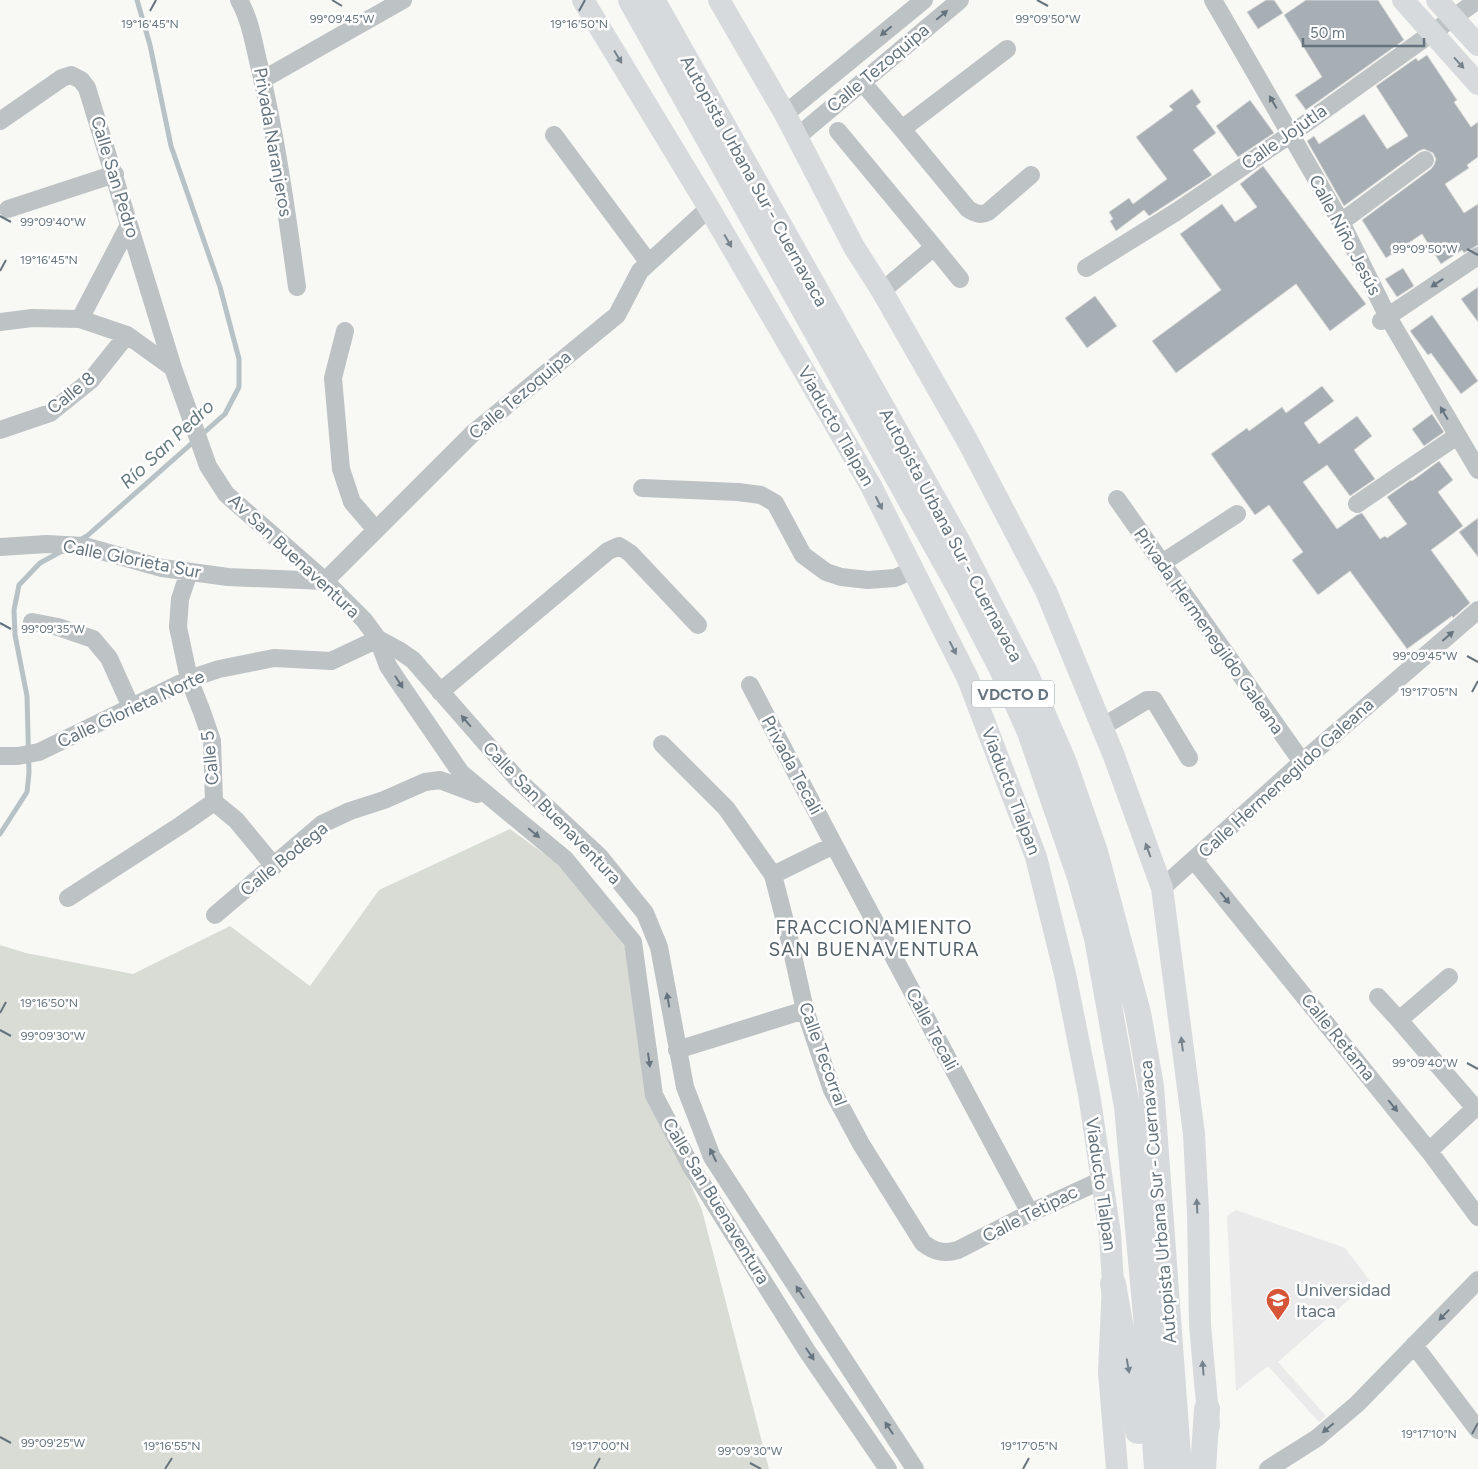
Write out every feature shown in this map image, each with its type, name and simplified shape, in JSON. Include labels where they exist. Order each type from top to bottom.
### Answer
[{"type":"highway","name":"Viaducto Tlalpan","points":[[631,0],[961,590],[1001,667],[1030,732],[1080,877],[1097,938],[1109,997],[1127,1106],[1146,1315],[1157,1469]]},
{"type":"highway","name":"Autopista Urbana Sur - Cuernavaca","points":[[640,0],[698,107],[764,218],[944,543],[1012,674],[1051,768],[1075,839],[1103,936],[1119,1009],[1130,1079],[1148,1268],[1162,1469]]},
{"type":"highway","name":"Autopista Urbana Sur - Cuernavaca","points":[[652,0],[957,541],[1026,673],[1064,763],[1095,852],[1138,1013],[1151,1086],[1180,1469]]},
{"type":"highway","points":[[660,0],[674,39]]},
{"type":"highway","name":"VDCTO D","points":[[660,0],[983,573],[1031,672],[1072,770],[1105,860],[1142,1012],[1156,1147],[1180,1469]]},
{"type":"highway","points":[[1113,1284],[1135,1408],[1142,1469]]},
{"type":"highway","points":[[1203,1469],[1207,1409]]},
{"type":"main road","name":"Viaducto Tlalpan","points":[[583,0],[709,208],[871,486],[968,679],[1036,857],[1064,974],[1089,1094],[1110,1234],[1113,1284],[1109,1372],[1117,1469]]},
{"type":"main road","points":[[719,0],[785,114],[854,247],[882,291],[967,440],[1046,591],[1102,727],[1162,888],[1194,1134],[1198,1212],[1200,1325],[1214,1469]]},
{"type":"main road","points":[[1404,0],[1478,84]]},
{"type":"main road","points":[[1437,0],[1478,45]]},
{"type":"street","name":"Privada Naranjeros","points":[[239,0],[246,13],[262,80],[284,199],[297,287]]},
{"type":"street","points":[[262,80],[403,0]]},
{"type":"street","name":"Calle Tezoquipa","points":[[785,114],[924,0]]},
{"type":"street","name":"Calle Tezoquipa","points":[[797,137],[960,0]]},
{"type":"street","name":"Calle Niño Jesús","points":[[1213,0],[1341,222],[1384,319],[1478,470]]},
{"type":"street","name":"Calle Jojutla","points":[[1086,268],[1176,212],[1291,134],[1478,0]]},
{"type":"street","points":[[902,130],[1007,49]]},
{"type":"street","name":"Calle San Pedro","points":[[0,121],[62,78],[71,75],[81,80],[87,88],[141,258],[173,368]]},
{"type":"street","points":[[862,82],[968,209],[975,213],[981,215],[988,212],[1031,175]]},
{"type":"street","points":[[838,131],[960,279]]},
{"type":"street","points":[[554,135],[649,263]]},
{"type":"street","points":[[1341,222],[1425,160]]},
{"type":"street","points":[[8,209],[115,174]]},
{"type":"street","name":"Calle Tezoquipa","points":[[325,581],[472,434],[617,315],[640,271],[709,208]]},
{"type":"street","points":[[80,319],[129,225]]},
{"type":"street","points":[[882,291],[934,246]]},
{"type":"street","points":[[1384,319],[1478,256]]},
{"type":"street","points":[[0,322],[32,318],[80,319],[127,336],[173,368]]},
{"type":"street","points":[[345,331],[333,378],[341,469],[352,502],[376,530]]},
{"type":"street","name":"Calle 8","points":[[0,430],[50,413],[91,380],[127,336]]},
{"type":"street","name":"Av San Buenaventura","points":[[173,368],[208,466],[226,494],[325,581],[364,620]]},
{"type":"street","points":[[1357,504],[1458,436]]},
{"type":"street","points":[[642,488],[738,492],[761,495],[775,503],[803,555],[826,572],[841,577],[868,580],[895,578],[913,570]]},
{"type":"street","name":"Privada Hermenegildo Galeana","points":[[1116,499],[1302,762]]},
{"type":"street","points":[[1162,563],[1237,514]]},
{"type":"street","name":"Calle Glorieta Sur","points":[[0,547],[47,544],[84,546],[162,568],[189,572],[228,577],[325,581]]},
{"type":"street","points":[[440,692],[608,551],[619,546],[630,553],[698,625]]},
{"type":"street","name":"Calle 5","points":[[189,572],[180,599],[178,627],[189,679],[212,741],[214,802],[236,820],[274,866]]},
{"type":"street","name":"Calle Hermenegildo Galeana","points":[[1162,888],[1302,762],[1478,610]]},
{"type":"street","name":"Calle San Buenaventura","points":[[364,620],[378,639],[388,666],[461,773],[565,859],[633,942],[654,1096],[692,1168],[808,1351],[888,1469]]},
{"type":"street","points":[[32,622],[58,627],[92,639],[109,658],[131,707]]},
{"type":"street","name":"Calle Glorieta Norte","points":[[0,756],[18,756],[39,752],[189,679],[220,668],[274,658],[331,661],[378,639]]},
{"type":"street","name":"Calle San Buenaventura","points":[[378,639],[413,660],[518,780],[599,856],[645,913],[659,947],[685,1087],[712,1157],[915,1469]]},
{"type":"street","name":"Privada Tecali","points":[[750,685],[834,845]]},
{"type":"street","points":[[1102,727],[1147,700],[1154,700],[1189,758]]},
{"type":"street","points":[[662,744],[726,808],[773,875],[834,845]]},
{"type":"street","name":"Calle Bodega","points":[[215,915],[322,824],[350,810],[384,800],[424,782],[440,780],[453,783],[496,802]]},
{"type":"street","points":[[68,898],[214,802]]},
{"type":"street","name":"Calle Tecali","points":[[834,845],[1030,1213]]},
{"type":"street","name":"Calle Retama","points":[[1194,860],[1429,1151],[1478,1217]]},
{"type":"street","name":"Calle Tecorral","points":[[773,875],[805,1010],[832,1090],[861,1144],[923,1243],[932,1250],[947,1253],[958,1250]]},
{"type":"street","points":[[1399,1020],[1449,977]]},
{"type":"street","points":[[1378,997],[1475,1108],[1429,1151]]},
{"type":"street","points":[[677,1050],[805,1010]]},
{"type":"street","name":"Calle Tetipac","points":[[958,1250],[1030,1213],[1102,1180]]},
{"type":"street","points":[[1268,1469],[1317,1438],[1357,1404],[1478,1280]]},
{"type":"street","points":[[1414,1345],[1478,1430]]},
{"type":"shaded area","points":[[510,829],[561,866],[635,960],[670,1138],[702,1210],[769,1469],[0,1469],[0,945],[26,953],[133,974],[230,926],[310,986],[379,890]]},
{"type":"shaded area","name":"Universidad Itaca","points":[[1236,1210],[1345,1248],[1370,1281],[1278,1362],[1326,1416],[1319,1422],[1268,1366],[1236,1391],[1227,1216]]},
{"type":"building","points":[[1266,0],[1274,0],[1283,13],[1258,29],[1247,12]]},
{"type":"building","points":[[1306,0],[1378,0],[1404,40],[1306,110],[1295,95],[1322,77],[1284,15]]},
{"type":"building","points":[[1427,55],[1457,100],[1454,102],[1471,127],[1478,122],[1478,157],[1467,165],[1469,168],[1445,184],[1464,213],[1478,204],[1478,245],[1464,253],[1462,250],[1441,264],[1422,234],[1386,258],[1362,220],[1431,169],[1436,159],[1433,153],[1424,149],[1419,151],[1344,206],[1307,141],[1314,136],[1319,144],[1364,114],[1387,149],[1408,136],[1376,86],[1416,58],[1418,61]]},
{"type":"building","points":[[1192,89],[1201,102],[1196,106],[1216,133],[1193,150],[1212,175],[1149,216],[1144,210],[1116,231],[1110,221],[1113,219],[1109,212],[1129,198],[1133,204],[1167,179],[1136,137],[1173,110],[1169,106]]},
{"type":"building","points":[[1250,100],[1274,133],[1238,157],[1216,126]]},
{"type":"building","points":[[1263,166],[1366,304],[1330,331],[1296,284],[1176,373],[1152,341],[1221,290],[1180,234],[1222,204],[1235,222],[1257,207],[1240,184]]},
{"type":"building","points":[[1403,268],[1414,286],[1397,297],[1385,279]]},
{"type":"building","points":[[1478,287],[1478,322],[1461,299]]},
{"type":"building","points":[[1095,296],[1117,326],[1087,348],[1065,318]]},
{"type":"building","points":[[1432,315],[1478,381],[1461,394],[1431,353],[1428,355],[1410,331]]},
{"type":"building","points":[[1322,386],[1334,401],[1304,423],[1319,444],[1357,416],[1372,436],[1354,450],[1375,479],[1350,496],[1327,465],[1303,482],[1337,529],[1362,513],[1380,539],[1385,536],[1387,538],[1407,524],[1387,497],[1439,461],[1453,480],[1438,492],[1463,526],[1431,550],[1470,603],[1453,618],[1452,616],[1407,649],[1350,571],[1318,595],[1292,560],[1303,552],[1269,505],[1255,515],[1211,454],[1247,428],[1249,431],[1282,407],[1286,413]]},
{"type":"building","points":[[1432,414],[1444,432],[1424,446],[1412,429]]},
{"type":"building","points":[[1478,518],[1478,557],[1459,532]]},
{"type":"waterway","name":"Río San Pedro","points":[[80,540],[87,536],[225,414],[239,387],[239,359],[220,287],[171,146],[150,45],[137,0]]},
{"type":"waterway","name":"Río San Pedro","points":[[0,834],[27,792],[29,773],[27,696],[15,635],[14,610],[19,585],[40,563],[62,551]]},
{"type":"place","name":"Universidad Itaca","points":[[1278,1321]]},
{"type":"district","name":"FRACCIONAMIENTO SAN BUENAVENTURA","points":[[874,938]]}]
